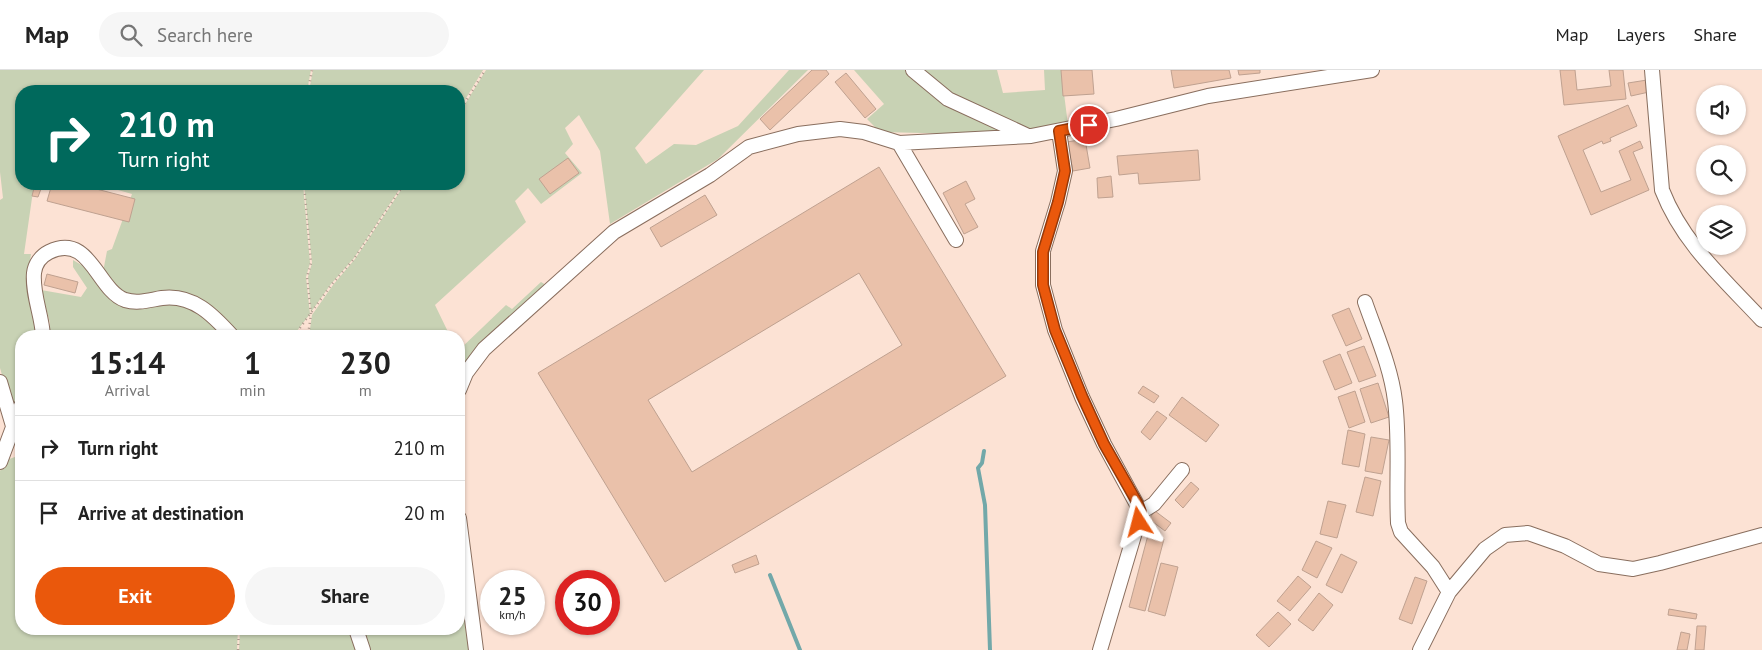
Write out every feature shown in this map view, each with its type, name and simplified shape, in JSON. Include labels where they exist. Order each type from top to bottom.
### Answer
[{"type":"street","points":[[912,70],[948,98],[1031,136]]},
{"type":"street","points":[[465,375],[484,349],[614,232],[660,202],[710,175],[749,147],[798,134],[840,129],[864,132],[899,143],[1031,136],[1208,96],[1372,70]]},
{"type":"street","points":[[1652,70],[1662,190],[1667,202],[1676,222],[1691,244],[1762,320]]},
{"type":"street","points":[[1059,131],[1065,171],[1043,252],[1043,285],[1055,330],[1082,396],[1104,444],[1141,512]]},
{"type":"street","points":[[899,143],[956,240]]},
{"type":"street","points":[[42,330],[34,286],[34,271],[37,262],[44,254],[63,249],[85,256],[117,296],[137,302],[163,298],[186,300],[208,311],[226,330]]},
{"type":"street","points":[[1366,302],[1392,379],[1398,422],[1397,500],[1400,532],[1433,567],[1448,592]]},
{"type":"street","points":[[0,382],[13,426]]},
{"type":"street","points":[[0,462],[15,421]]},
{"type":"street","points":[[1100,650],[1141,512],[1154,504],[1182,470]]},
{"type":"street","points":[[1420,650],[1448,592],[1485,549],[1505,535],[1528,533],[1565,546],[1599,564],[1633,569],[1762,535]]},
{"type":"street","points":[[465,565],[476,650]]},
{"type":"street","points":[[358,635],[364,650]]},
{"type":"path","points":[[309,85],[312,70]]},
{"type":"path","points":[[465,102],[485,70]]},
{"type":"path","points":[[305,190],[311,263],[307,277],[310,314],[309,330]]},
{"type":"path","points":[[298,330],[332,284],[354,259],[400,190]]},
{"type":"path","points":[[238,650],[239,635]]},
{"type":"green space","points":[[0,70],[311,70],[308,85],[15,85],[15,190],[33,190],[24,254],[31,254],[28,275],[37,330],[15,330],[15,408],[13,413],[0,368],[0,200],[3,198],[0,172]]},
{"type":"green space","points":[[313,70],[483,70],[465,100],[465,85],[310,85]]},
{"type":"green space","points":[[486,70],[704,70],[635,148],[646,164],[674,144],[696,145],[738,126],[789,70],[808,70],[718,159],[610,224],[600,151],[579,115],[565,128],[573,144],[565,153],[582,173],[541,204],[528,188],[515,201],[526,222],[435,305],[447,330],[310,330],[312,315],[333,285],[355,259],[401,190],[465,190],[465,104]]},
{"type":"green space","points":[[854,70],[906,70],[1009,131],[1007,135],[880,132],[867,119],[884,104]]},
{"type":"green space","points":[[919,70],[997,70],[1003,93],[1045,90],[1044,70],[1061,70],[1068,125],[1031,133],[946,94]]},
{"type":"green space","points":[[118,190],[304,190],[310,263],[306,277],[310,314],[298,330],[234,330],[211,307],[119,293],[103,272],[107,251],[112,249],[132,194]]},
{"type":"green space","points":[[305,190],[399,190],[354,258],[331,284],[311,312],[308,277],[312,263]]},
{"type":"green space","points":[[73,260],[85,267],[106,295],[190,305],[218,330],[49,330],[50,323],[41,290],[81,297],[87,288],[73,267]]},
{"type":"green space","points":[[541,282],[546,285],[465,367],[465,344],[506,305],[512,309]]},
{"type":"green space","points":[[15,457],[15,635],[238,635],[237,650],[0,650],[0,471],[6,460]]},
{"type":"green space","points":[[465,613],[469,650],[368,650],[363,635],[465,635]]},
{"type":"green space","points":[[240,635],[355,635],[361,650],[239,650]]},
{"type":"building","points":[[812,70],[826,70],[829,74],[770,130],[760,119]]},
{"type":"building","points":[[1061,70],[1092,70],[1094,94],[1063,96]]},
{"type":"building","points":[[1171,70],[1229,70],[1231,78],[1174,88]]},
{"type":"building","points":[[1238,70],[1260,70],[1260,73],[1239,75]]},
{"type":"building","points":[[1560,70],[1575,70],[1577,90],[1611,86],[1609,70],[1623,70],[1626,99],[1564,105]]},
{"type":"building","points":[[846,73],[876,109],[865,118],[835,82]]},
{"type":"building","points":[[1647,80],[1649,92],[1631,96],[1628,83]]},
{"type":"building","points":[[1628,105],[1637,126],[1610,138],[1611,141],[1603,144],[1602,141],[1583,150],[1601,192],[1631,180],[1619,151],[1640,141],[1643,148],[1633,152],[1649,190],[1591,215],[1558,136]]},
{"type":"building","points":[[1085,139],[1090,168],[1073,171],[1067,142]]},
{"type":"building","points":[[1198,150],[1200,180],[1139,184],[1138,173],[1119,175],[1117,156]]},
{"type":"building","points":[[568,158],[579,173],[550,194],[539,179]]},
{"type":"building","points":[[879,167],[1006,376],[665,582],[538,373]],"holes":[[[859,273],[902,345],[692,472],[648,400]]]},
{"type":"building","points":[[1111,176],[1113,197],[1098,198],[1097,178]]},
{"type":"building","points":[[966,181],[975,199],[965,204],[978,227],[964,234],[943,193]]},
{"type":"building","points":[[34,190],[41,190],[38,197],[32,196]]},
{"type":"building","points":[[50,190],[100,190],[135,199],[129,222],[47,201]]},
{"type":"building","points":[[705,195],[717,215],[661,247],[650,228]]},
{"type":"building","points":[[47,274],[78,282],[75,293],[44,285]]},
{"type":"building","points":[[1349,308],[1362,339],[1346,346],[1332,315]]},
{"type":"building","points":[[1364,346],[1376,376],[1359,382],[1347,352]]},
{"type":"building","points":[[1340,354],[1352,383],[1335,390],[1323,361]]},
{"type":"building","points":[[1378,383],[1389,417],[1371,423],[1360,389]]},
{"type":"building","points":[[1143,386],[1159,396],[1154,403],[1138,393]]},
{"type":"building","points":[[1355,391],[1365,422],[1349,428],[1338,397]]},
{"type":"building","points":[[1182,397],[1219,425],[1206,442],[1169,415]]},
{"type":"building","points":[[1157,411],[1167,418],[1150,440],[1141,432]]},
{"type":"building","points":[[1348,430],[1365,434],[1359,467],[1342,464]]},
{"type":"building","points":[[1371,437],[1389,440],[1382,474],[1365,471]]},
{"type":"building","points":[[1365,477],[1381,481],[1373,516],[1356,512]]},
{"type":"building","points":[[1191,482],[1199,489],[1183,508],[1175,500]]},
{"type":"building","points":[[1328,501],[1346,505],[1337,538],[1320,534]]},
{"type":"building","points":[[1155,511],[1171,523],[1165,531],[1149,519]]},
{"type":"building","points":[[1148,535],[1164,539],[1145,611],[1129,607]]},
{"type":"building","points":[[1316,541],[1332,548],[1317,578],[1302,570]]},
{"type":"building","points":[[1341,554],[1357,562],[1342,593],[1326,585]]},
{"type":"building","points":[[756,555],[759,564],[735,573],[732,565]]},
{"type":"building","points":[[1161,563],[1178,567],[1165,616],[1148,611]]},
{"type":"building","points":[[1298,576],[1311,587],[1290,611],[1277,601]]},
{"type":"building","points":[[1415,577],[1427,581],[1412,624],[1399,619]]},
{"type":"building","points":[[1319,593],[1333,605],[1313,631],[1298,620]]},
{"type":"building","points":[[1669,609],[1697,614],[1696,619],[1668,615]]},
{"type":"building","points":[[1278,612],[1291,624],[1269,647],[1256,635]]},
{"type":"building","points":[[1697,626],[1706,626],[1704,650],[1695,650]]},
{"type":"building","points":[[1681,632],[1690,634],[1687,650],[1677,650]]},
{"type":"waterway","points":[[984,451],[982,463],[978,468],[985,505],[990,650]]},
{"type":"waterway","points":[[770,575],[800,650]]},
{"type":"route","points":[[1089,125],[1059,131],[1065,171],[1043,252],[1041,267],[1043,285],[1055,330],[1082,396],[1104,444],[1138,504],[1141,512],[1139,522]]}]
